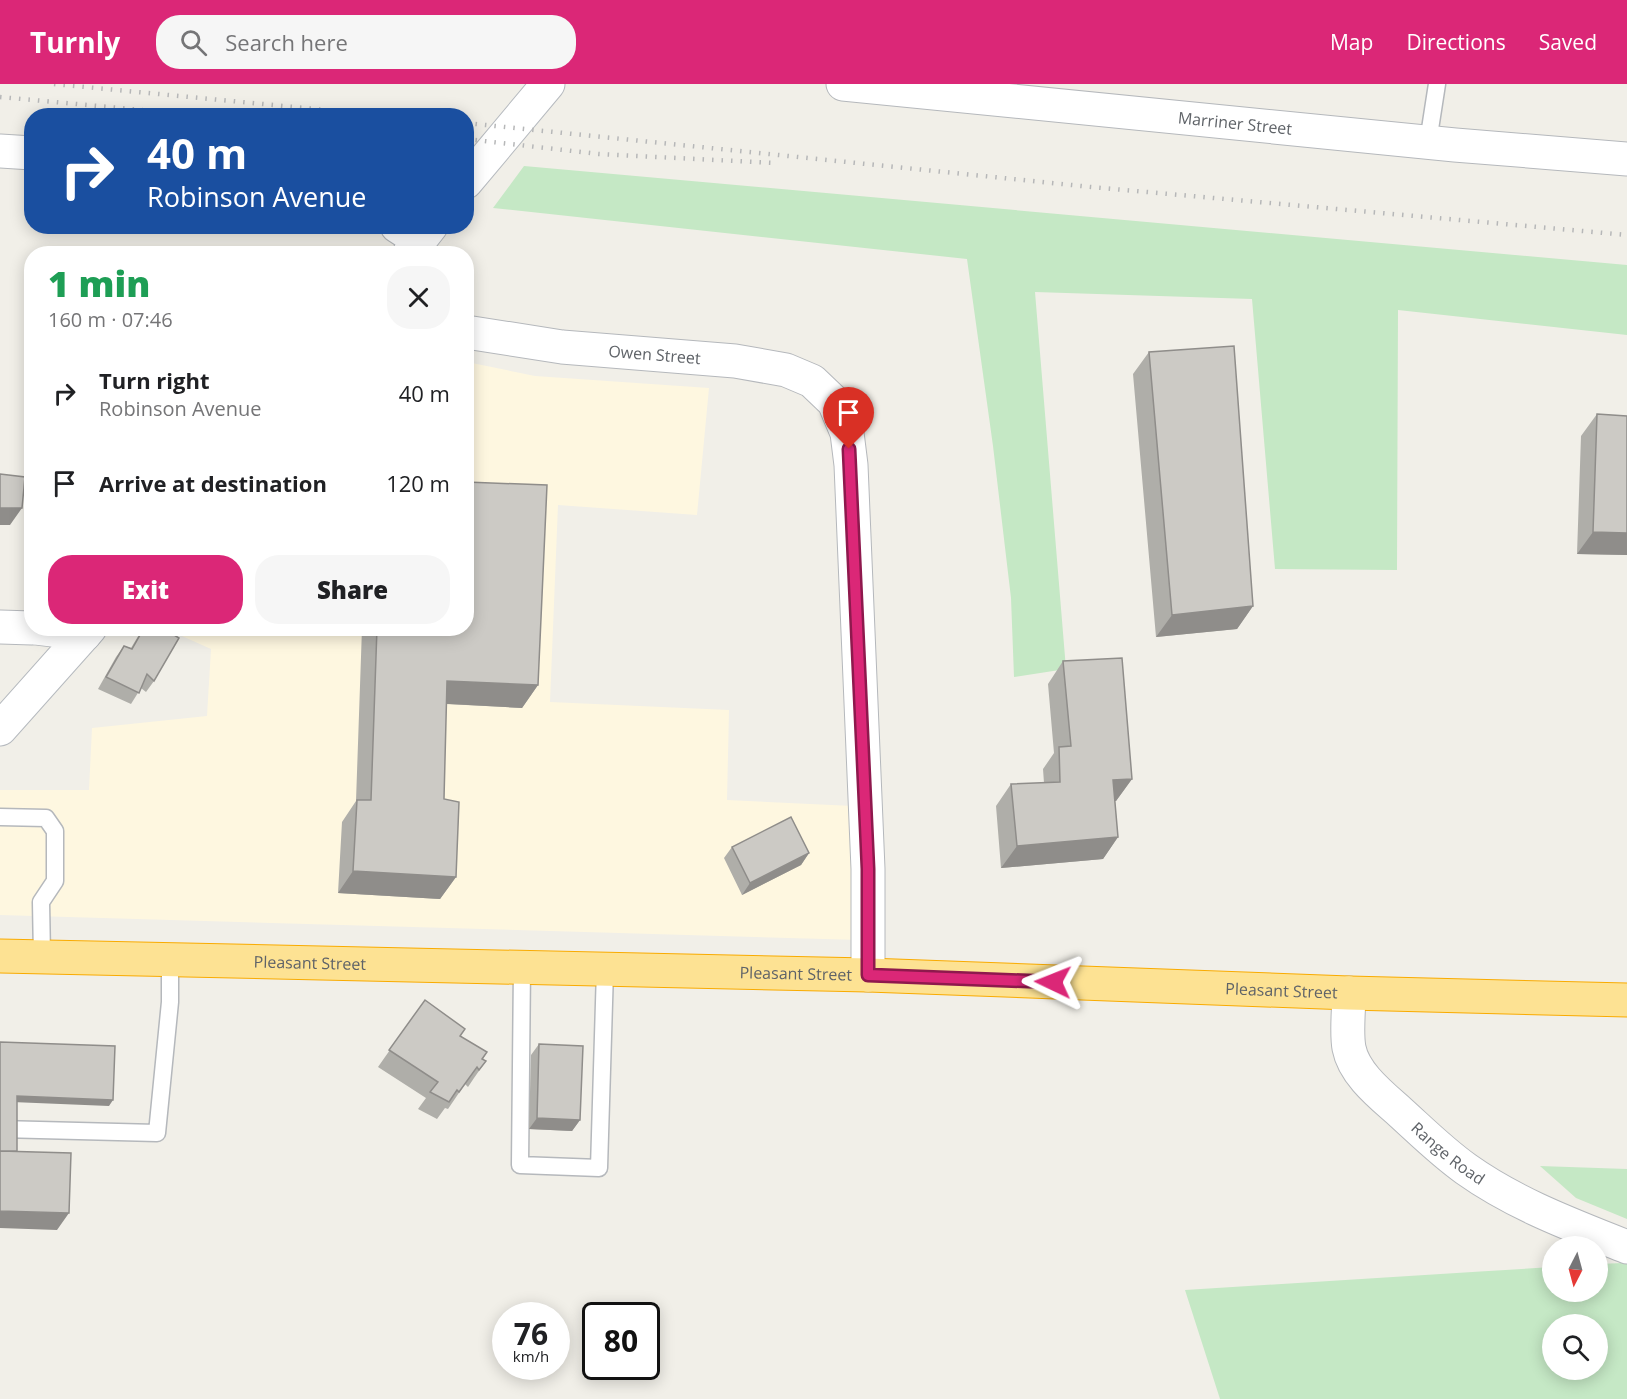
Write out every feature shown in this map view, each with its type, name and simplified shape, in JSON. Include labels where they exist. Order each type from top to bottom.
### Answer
[{"type":"highway","name":"Pleasant Street","points":[[0,956],[868,975],[1349,993],[1627,1000]]},
{"type":"street","points":[[474,172],[548,84]]},
{"type":"street","name":"Marriner Street","points":[[851,84],[1428,142],[1627,159]]},
{"type":"street","points":[[0,151],[24,152]]},
{"type":"street","name":"Owen Street","points":[[474,333],[562,347],[735,361],[786,370],[812,381],[834,402],[847,433],[851,465],[868,869],[868,975]]},
{"type":"street","points":[[0,627],[24,628]]},
{"type":"street","points":[[0,729],[84,636]]},
{"type":"street","name":"Range Road","points":[[1349,993],[1349,1048],[1361,1072],[1383,1097],[1465,1169],[1500,1191],[1555,1218],[1627,1246]]},
{"type":"lane","points":[[1428,142],[1437,84]]},
{"type":"lane","points":[[0,817],[46,818],[55,831],[55,881],[41,902],[42,957]]},
{"type":"lane","points":[[0,1129],[157,1133],[170,1002],[170,960]]},
{"type":"lane","points":[[522,968],[520,1165],[599,1168],[605,970]]},
{"type":"shaded area","points":[[474,363],[535,376],[709,388],[697,515],[558,505],[550,702],[729,710],[727,800],[853,806],[860,940],[0,915],[0,790],[89,790],[92,728],[207,716],[211,649],[182,636],[474,636]]},
{"type":"green space","points":[[524,166],[1627,265],[1627,335],[1398,310],[1397,570],[1275,569],[1252,299],[1035,292],[1066,669],[1014,677],[1011,598],[967,259],[493,208]]},
{"type":"green space","points":[[1540,1166],[1627,1169],[1627,1219],[1576,1198]]},
{"type":"green space","points":[[1623,1263],[1627,1264],[1627,1399],[1220,1399],[1185,1290],[1542,1268],[1542,1302],[1608,1302],[1608,1264]]},
{"type":"building","points":[[1234,346],[1253,606],[1172,615],[1149,352]]},
{"type":"building","points":[[1597,414],[1627,416],[1627,533],[1593,532]]},
{"type":"building","points":[[0,474],[24,477],[22,508],[0,508]]},
{"type":"building","points":[[474,482],[547,485],[538,685],[447,681],[444,799],[459,802],[456,877],[353,871],[357,800],[371,800],[377,636],[474,636]]},
{"type":"building","points":[[139,636],[176,636],[179,638],[154,681],[147,674],[139,693],[106,677],[124,646],[132,649]]},
{"type":"building","points":[[1122,658],[1132,779],[1113,780],[1118,837],[1017,846],[1011,784],[1060,782],[1059,747],[1071,746],[1063,661]]},
{"type":"building","points":[[791,817],[809,853],[750,883],[732,847]]},
{"type":"building","points":[[425,1000],[465,1029],[460,1036],[487,1052],[482,1059],[486,1061],[479,1070],[477,1067],[449,1102],[430,1092],[438,1082],[389,1050]]},
{"type":"building","points":[[0,1042],[115,1046],[113,1100],[17,1096],[17,1151],[0,1151]]},
{"type":"building","points":[[539,1044],[583,1046],[580,1120],[537,1118]]},
{"type":"building","points":[[0,1151],[71,1153],[69,1213],[0,1211]]},
{"type":"railway","points":[[54,84],[304,108]]},
{"type":"railway","points":[[0,97],[120,108]]},
{"type":"railway","points":[[474,124],[1091,187],[1627,235]]},
{"type":"railway","points":[[474,140],[599,154],[774,163]]},
{"type":"route","points":[[849,449],[868,869],[868,975],[1053,982]]}]
